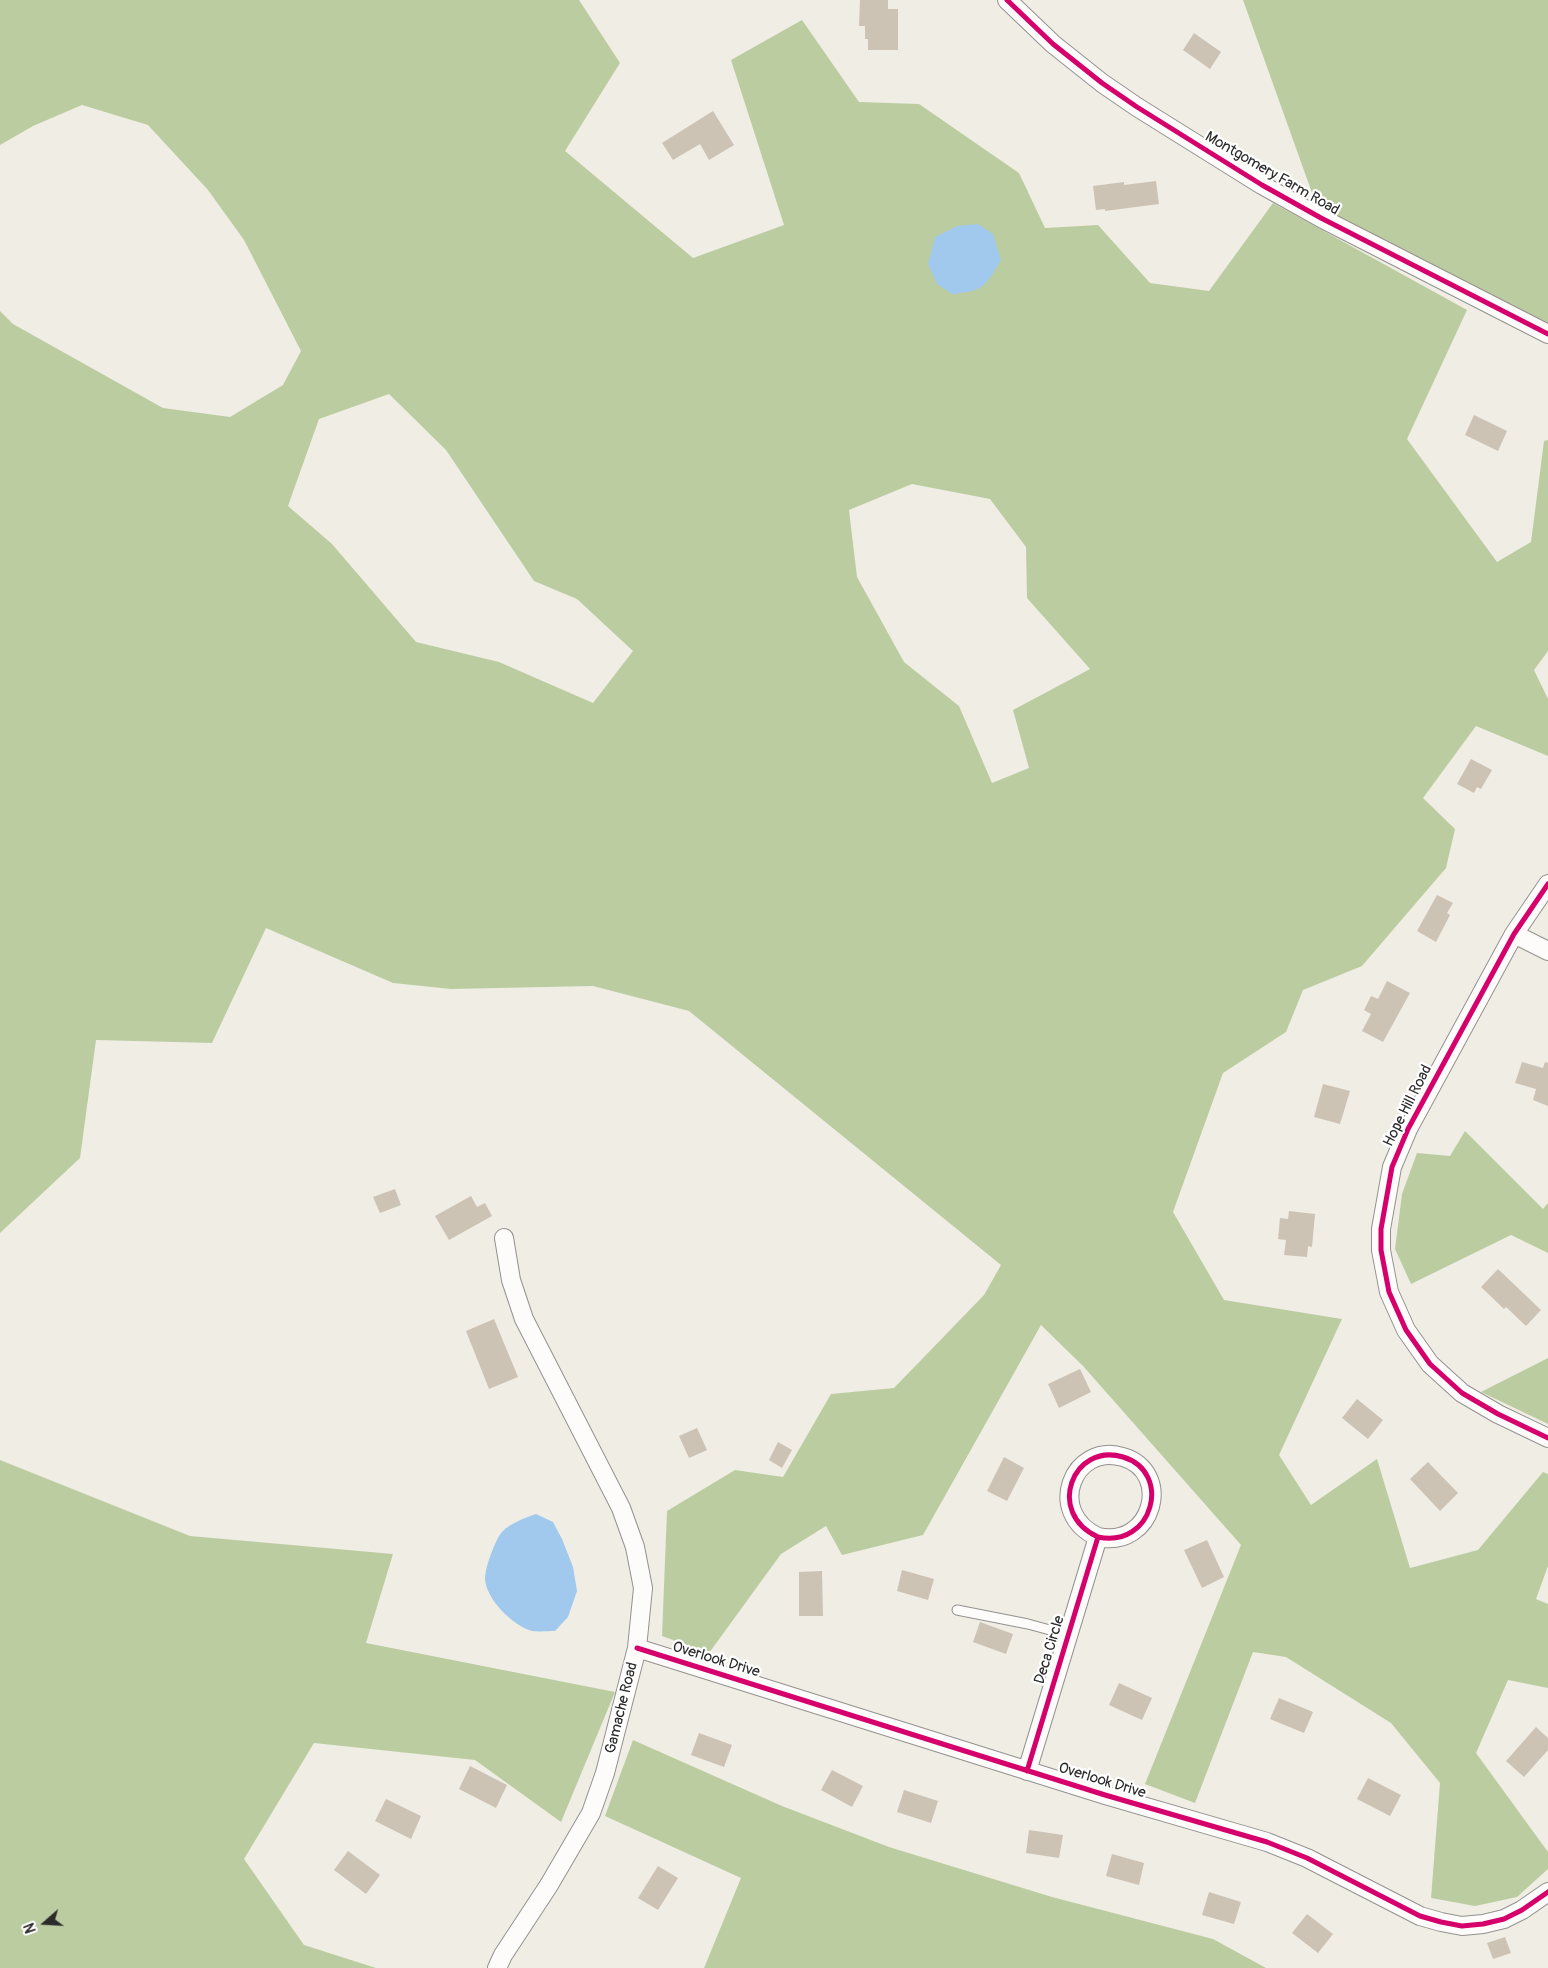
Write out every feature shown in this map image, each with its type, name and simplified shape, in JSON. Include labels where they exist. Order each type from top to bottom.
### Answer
[{"type":"street","name":"Montgomery Farm Road","points":[[1007,0],[1053,44],[1102,83],[1262,185],[1338,227],[1548,334]]},
{"type":"street","name":"Hope Hill Road","points":[[1548,884],[1514,934],[1408,1129],[1392,1167],[1381,1229],[1381,1250],[1389,1292],[1406,1330],[1430,1364],[1462,1392],[1498,1414],[1548,1438]]},
{"type":"street","points":[[1514,934],[1548,951]]},
{"type":"street","name":"Gamache Road","points":[[497,1968],[503,1955],[549,1885],[591,1813],[605,1773],[637,1648],[643,1588],[635,1547],[621,1508],[524,1320],[511,1280],[504,1238]]},
{"type":"street","points":[[1107,1455],[1123,1457],[1137,1465],[1147,1478],[1152,1493],[1150,1510],[1142,1524],[1130,1534],[1114,1538],[1098,1537],[1084,1529],[1074,1516],[1069,1501],[1071,1485],[1078,1470],[1091,1460],[1107,1455]]},
{"type":"street","name":"Deca Circle","points":[[1027,1770],[1098,1537]]},
{"type":"street","name":"Overlook Drive","points":[[637,1648],[1206,1826],[1267,1842],[1307,1858],[1420,1916],[1441,1922],[1462,1926],[1504,1919],[1522,1910],[1548,1892]]},
{"type":"lane","points":[[957,1610],[1068,1634]]},
{"type":"green space","points":[[0,0],[579,0],[620,63],[565,151],[693,258],[784,225],[731,60],[802,20],[859,102],[919,104],[1019,173],[1045,228],[1098,225],[1150,283],[1209,291],[1273,203],[1467,310],[1407,439],[1497,562],[1531,542],[1544,441],[1548,440],[1548,651],[1534,670],[1548,699],[1548,756],[1476,726],[1423,798],[1455,829],[1446,868],[1362,966],[1303,990],[1286,1032],[1223,1073],[1173,1212],[1224,1300],[1342,1319],[1279,1455],[1311,1505],[1377,1459],[1410,1568],[1478,1550],[1543,1472],[1548,1474],[1548,1566],[1536,1599],[1548,1604],[1548,1688],[1508,1680],[1476,1753],[1548,1852],[1548,1869],[1517,1897],[1475,1906],[1431,1898],[1440,1783],[1391,1723],[1286,1657],[1253,1652],[1195,1803],[1145,1784],[1241,1545],[1083,1366],[1041,1325],[923,1535],[842,1555],[826,1526],[781,1554],[709,1653],[662,1636],[667,1511],[735,1470],[783,1477],[831,1394],[894,1388],[984,1295],[1001,1265],[689,1011],[593,986],[451,989],[393,983],[266,928],[212,1043],[96,1040],[80,1158],[0,1233],[0,311],[13,324],[163,408],[230,417],[283,385],[301,351],[244,240],[208,190],[148,125],[82,105],[33,126],[0,145]],"holes":[[[389,394],[446,450],[534,581],[577,599],[633,651],[593,703],[499,662],[416,642],[332,544],[288,506],[319,419]],[[912,484],[990,499],[1026,547],[1027,598],[1090,669],[1013,710],[1029,768],[992,783],[959,706],[904,662],[857,577],[849,510]]]},
{"type":"green space","points":[[1243,0],[1548,0],[1548,334],[1321,218]]},
{"type":"green space","points":[[1465,1131],[1543,1209],[1548,1203],[1548,1253],[1511,1235],[1411,1284],[1395,1249],[1402,1194],[1417,1153],[1450,1156]]},
{"type":"green space","points":[[1548,1358],[1548,1424],[1481,1392]]},
{"type":"green space","points":[[0,1460],[190,1536],[393,1554],[366,1643],[615,1692],[561,1822],[475,1760],[314,1743],[244,1859],[304,1945],[376,1968],[0,1968]]},
{"type":"green space","points":[[633,1740],[782,1806],[889,1847],[1052,1897],[1213,1939],[1266,1968],[704,1968],[741,1878],[605,1816]]},
{"type":"water","points":[[978,224],[993,234],[1001,260],[983,286],[971,291],[952,294],[937,284],[928,264],[935,237],[957,226]]},
{"type":"water","points":[[536,1514],[553,1522],[573,1567],[577,1591],[568,1617],[555,1631],[532,1631],[517,1624],[495,1603],[490,1595],[485,1579],[491,1554],[502,1532],[513,1523]]},
{"type":"building","points":[[860,0],[888,0],[888,9],[898,9],[898,50],[868,50],[868,39],[865,39],[865,26],[859,26]]},
{"type":"building","points":[[1194,33],[1221,52],[1210,69],[1183,50]]},
{"type":"building","points":[[713,111],[734,145],[709,160],[700,144],[673,160],[662,143]]},
{"type":"building","points":[[1156,181],[1159,204],[1105,211],[1105,209],[1096,210],[1093,186],[1124,182],[1124,185]]},
{"type":"building","points":[[1474,415],[1507,431],[1498,451],[1465,435]]},
{"type":"building","points":[[1471,759],[1492,770],[1481,789],[1477,787],[1474,793],[1457,784]]},
{"type":"building","points":[[1437,895],[1453,903],[1447,913],[1450,915],[1436,942],[1417,931]]},
{"type":"building","points":[[1387,981],[1410,993],[1383,1042],[1362,1031],[1371,1014],[1364,1010],[1371,996],[1378,999]]},
{"type":"building","points":[[1522,1062],[1543,1068],[1545,1062],[1548,1063],[1548,1106],[1533,1100],[1536,1089],[1515,1083]]},
{"type":"building","points":[[1323,1084],[1350,1091],[1340,1124],[1314,1117]]},
{"type":"building","points":[[395,1189],[401,1205],[380,1213],[373,1197]]},
{"type":"building","points":[[471,1196],[477,1207],[485,1203],[492,1216],[449,1240],[435,1216]]},
{"type":"building","points":[[1289,1211],[1315,1214],[1312,1247],[1308,1246],[1307,1257],[1284,1255],[1286,1240],[1278,1239],[1280,1218],[1288,1219]]},
{"type":"building","points":[[1498,1269],[1541,1310],[1526,1326],[1506,1307],[1504,1309],[1481,1287]]},
{"type":"building","points":[[494,1319],[518,1377],[489,1389],[466,1331]]},
{"type":"building","points":[[1080,1369],[1091,1392],[1059,1408],[1048,1384]]},
{"type":"building","points":[[1357,1399],[1383,1420],[1368,1439],[1342,1418]]},
{"type":"building","points":[[697,1428],[707,1450],[689,1458],[679,1436]]},
{"type":"building","points":[[778,1442],[792,1450],[782,1468],[769,1460]]},
{"type":"building","points":[[1004,1457],[1024,1468],[1007,1501],[987,1491]]},
{"type":"building","points":[[1428,1462],[1458,1493],[1440,1511],[1410,1479]]},
{"type":"building","points":[[1207,1540],[1224,1577],[1202,1588],[1184,1550]]},
{"type":"building","points":[[902,1570],[934,1579],[928,1600],[897,1591]]},
{"type":"building","points":[[822,1571],[823,1616],[799,1616],[799,1572]]},
{"type":"building","points":[[980,1622],[1013,1634],[1006,1654],[973,1642]]},
{"type":"building","points":[[1119,1683],[1152,1698],[1142,1720],[1109,1705]]},
{"type":"building","points":[[1279,1698],[1313,1712],[1304,1733],[1270,1719]]},
{"type":"building","points":[[1536,1727],[1548,1738],[1548,1750],[1524,1777],[1506,1761]]},
{"type":"building","points":[[699,1733],[732,1745],[724,1767],[691,1755]]},
{"type":"building","points":[[470,1766],[507,1785],[496,1808],[459,1789]]},
{"type":"building","points":[[832,1770],[863,1786],[852,1807],[821,1790]]},
{"type":"building","points":[[1368,1778],[1401,1795],[1390,1816],[1357,1799]]},
{"type":"building","points":[[904,1790],[938,1801],[931,1823],[897,1812]]},
{"type":"building","points":[[386,1799],[421,1816],[411,1839],[375,1821]]},
{"type":"building","points":[[1029,1830],[1063,1835],[1059,1858],[1026,1853]]},
{"type":"building","points":[[348,1851],[380,1875],[366,1894],[334,1870]]},
{"type":"building","points":[[1112,1854],[1144,1863],[1139,1885],[1106,1876]]},
{"type":"building","points":[[658,1866],[678,1878],[658,1910],[638,1898]]},
{"type":"building","points":[[1209,1892],[1241,1902],[1234,1924],[1202,1915]]},
{"type":"building","points":[[1307,1914],[1333,1934],[1318,1953],[1292,1933]]},
{"type":"building","points":[[1505,1937],[1511,1953],[1493,1959],[1487,1943]]},
{"type":"cycle path","points":[[1007,0],[1053,44],[1102,83],[1262,185],[1321,218],[1548,334]]},
{"type":"cycle path","points":[[1548,884],[1514,934],[1408,1129],[1392,1167],[1381,1229],[1381,1250],[1389,1292],[1406,1330],[1430,1364],[1462,1393],[1498,1414],[1548,1438]]},
{"type":"cycle path","points":[[1027,1771],[1098,1537],[1117,1538],[1132,1532],[1143,1521],[1150,1507],[1152,1492],[1148,1478],[1139,1465],[1123,1457],[1105,1455],[1091,1460],[1079,1469],[1072,1482],[1069,1497],[1073,1512],[1082,1526],[1098,1537]]},
{"type":"cycle path","points":[[637,1648],[1105,1795],[1267,1842],[1307,1858],[1420,1916],[1441,1922],[1462,1926],[1504,1919],[1522,1910],[1548,1892]]}]
